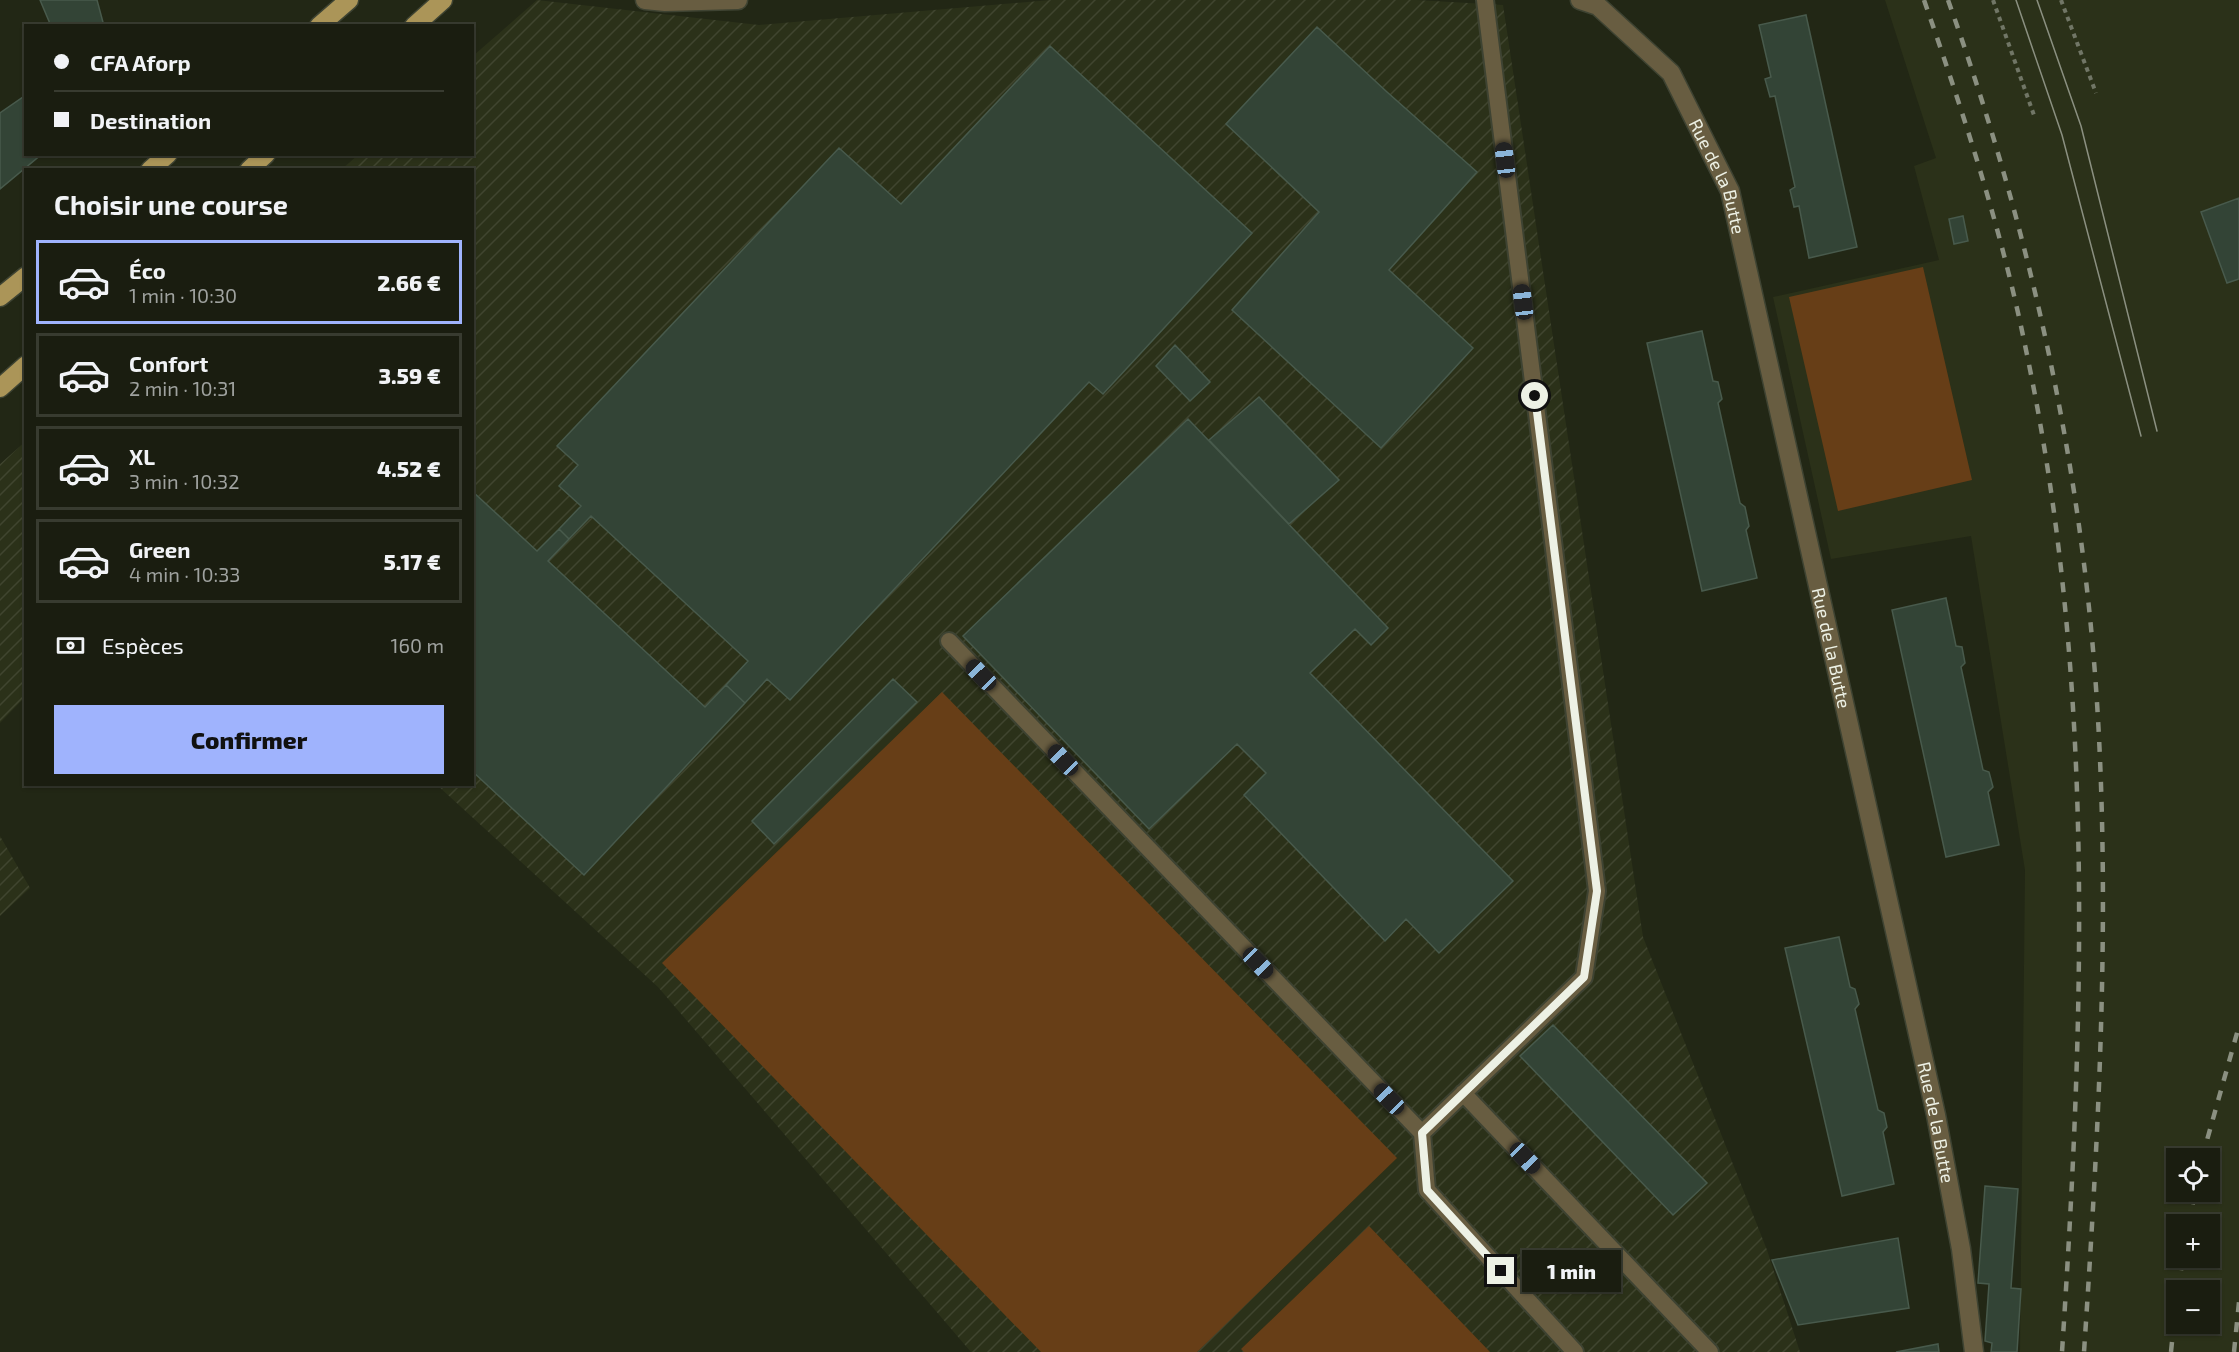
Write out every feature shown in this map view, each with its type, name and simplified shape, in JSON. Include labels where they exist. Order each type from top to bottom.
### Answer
[{"type":"main road","points":[[321,24],[349,0]]},
{"type":"main road","points":[[416,24],[443,0]]},
{"type":"main road","points":[[152,168],[166,156]]},
{"type":"main road","points":[[251,168],[264,156]]},
{"type":"main road","points":[[0,297],[24,278]]},
{"type":"main road","points":[[0,388],[24,367]]},
{"type":"street","points":[[645,0],[665,2],[738,0]]},
{"type":"street","name":"Rue de la Butte","points":[[1580,0],[1598,6],[1671,73],[1730,191],[1936,1115],[1961,1249],[1974,1352]]},
{"type":"lane","points":[[1422,1133],[1584,977],[1597,891],[1485,0]]},
{"type":"lane","points":[[948,641],[1422,1133],[1427,1190],[1575,1352]]},
{"type":"lane","points":[[1463,1093],[1710,1352]]},
{"type":"path","points":[[1993,0],[2035,118]]},
{"type":"path","points":[[2061,0],[2096,93]]},
{"type":"shaded area","points":[[537,0],[759,25],[1051,0],[1416,0],[1503,5],[1643,937],[1767,1250],[1800,1352],[971,1352],[658,987],[438,786],[474,786],[474,168],[343,168],[357,156],[474,156],[474,55]]},
{"type":"shaded area","points":[[1885,0],[2239,0],[2239,1352],[2020,1352],[2025,870],[1971,536],[1831,559],[1773,297],[1939,260],[1914,166],[1936,158]]},
{"type":"shaded area","points":[[1923,267],[1972,480],[1838,511],[1789,297]]},
{"type":"shaded area","points":[[24,443],[24,698],[0,723],[0,464]]},
{"type":"shaded area","points":[[942,692],[1397,1158],[1197,1352],[1041,1352],[662,963]]},
{"type":"shaded area","points":[[0,836],[30,888],[0,916]]},
{"type":"shaded area","points":[[1369,1226],[1490,1352],[1244,1352],[1241,1349]]},
{"type":"building","points":[[40,0],[97,0],[103,24],[50,24]]},
{"type":"building","points":[[1806,15],[1857,247],[1809,258],[1799,206],[1794,207],[1790,190],[1795,187],[1775,96],[1770,97],[1765,79],[1771,77],[1759,25]]},
{"type":"building","points":[[1317,27],[1477,172],[1389,270],[1473,348],[1381,448],[1232,310],[1319,212],[1226,124]]},
{"type":"building","points":[[1050,46],[1252,233],[1103,394],[1089,382],[790,700],[767,679],[745,703],[726,685],[748,661],[591,516],[569,539],[559,529],[581,506],[559,486],[578,465],[557,446],[839,148],[901,204]]},
{"type":"building","points":[[24,96],[24,156],[40,156],[0,189],[0,113]]},
{"type":"building","points":[[2239,198],[2239,279],[2227,283],[2201,212]]},
{"type":"building","points":[[1963,216],[1968,241],[1954,244],[1949,219]]},
{"type":"building","points":[[1702,331],[1713,381],[1718,382],[1722,399],[1718,403],[1740,503],[1745,507],[1749,526],[1746,530],[1757,578],[1702,591],[1647,343]]},
{"type":"building","points":[[1175,345],[1210,382],[1190,401],[1156,366]]},
{"type":"building","points":[[1259,397],[1339,480],[1289,524],[1209,440]]},
{"type":"building","points":[[1188,419],[1388,628],[1371,645],[1355,629],[1310,673],[1513,881],[1439,953],[1406,919],[1385,941],[1244,795],[1266,773],[1237,744],[1149,829],[963,636]]},
{"type":"building","points":[[474,493],[537,551],[559,529],[569,539],[548,561],[705,707],[726,685],[745,703],[584,875],[474,773]]},
{"type":"building","points":[[1946,598],[1956,646],[1962,647],[1965,663],[1961,667],[1983,770],[1989,772],[1993,787],[1988,792],[1999,845],[1946,857],[1892,610]]},
{"type":"building","points":[[893,679],[917,702],[774,844],[752,821]]},
{"type":"building","points":[[1839,937],[1850,987],[1855,989],[1859,1004],[1855,1009],[1878,1110],[1884,1113],[1887,1127],[1883,1132],[1894,1184],[1842,1196],[1785,948]]},
{"type":"building","points":[[1553,1025],[1707,1183],[1673,1215],[1520,1056]]},
{"type":"building","points":[[1985,1186],[2018,1189],[2011,1288],[2021,1289],[2017,1352],[1991,1352],[1992,1343],[1985,1341],[1989,1284],[1978,1283]]},
{"type":"building","points":[[1898,1238],[1909,1308],[1798,1325],[1772,1260]]},
{"type":"building","points":[[1938,1344],[1939,1352],[1896,1352]]},
{"type":"tram line","points":[[2016,0],[2062,135],[2141,436]]},
{"type":"tram line","points":[[2037,0],[2081,126],[2157,431]]},
{"type":"railway","points":[[1924,0],[1981,174],[2006,261],[2026,350],[2049,475],[2064,599],[2074,724],[2079,975],[2076,1100],[2062,1352]]},
{"type":"railway","points":[[1948,0],[1978,87],[2004,176],[2049,354],[2066,445],[2091,627],[2101,798],[2103,956],[2098,1115],[2084,1352]]},
{"type":"railway","points":[[2205,1148],[2239,1026]]},
{"type":"railway","points":[[2191,1214],[2193,1202]]},
{"type":"railway","points":[[2180,1280],[2181,1268]]},
{"type":"railway","points":[[2234,1352],[2239,1302]]},
{"type":"railway","points":[[2171,1352],[2173,1334]]},
{"type":"route","points":[[1501,1271],[1427,1190],[1422,1133],[1584,977],[1597,891],[1535,396]]}]
